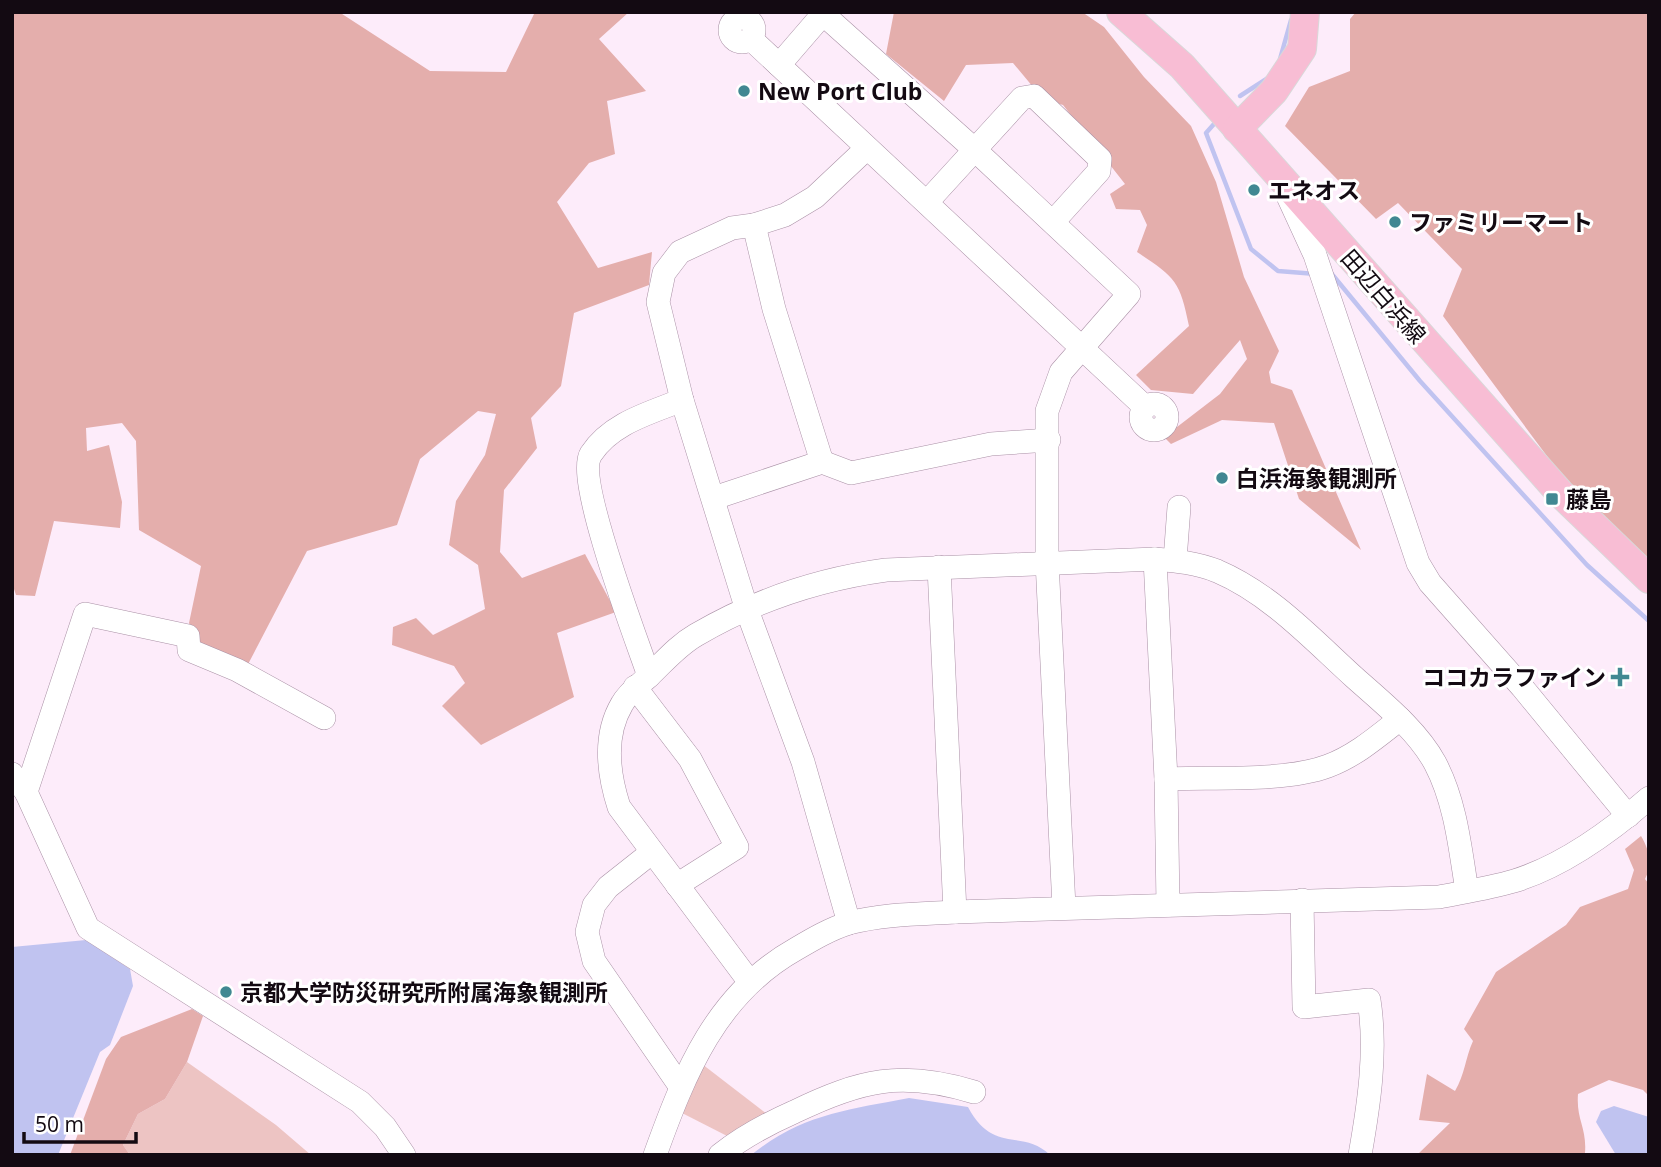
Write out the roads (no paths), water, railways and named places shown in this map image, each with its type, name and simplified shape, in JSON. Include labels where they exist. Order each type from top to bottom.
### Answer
[{"type":"main road","name":"田辺白浜線","points":[[1121,12],[1182,66],[1560,493],[1649,579]]},
{"type":"main road","points":[[1237,129],[1274,91],[1302,49],[1305,12]]},
{"type":"street","points":[[779,65],[823,15],[975,150],[1129,294],[1079,348],[1061,372],[1047,411],[1047,561],[1064,907]]},
{"type":"street","points":[[751,39],[1145,407]]},
{"type":"street","points":[[927,202],[1022,98],[1034,96],[1100,159],[1099,171],[1053,222]]},
{"type":"street","points":[[849,923],[803,762],[747,610],[682,400],[658,302],[664,273],[680,252],[732,229],[754,226],[785,215],[815,197],[866,149]]},
{"type":"street","points":[[1281,180],[1315,255],[1418,563],[1430,583],[1522,687],[1628,816]]},
{"type":"street","points":[[754,226],[774,309],[821,462]]},
{"type":"street","points":[[677,885],[737,847],[690,759],[642,682],[592,498],[587,467],[590,454],[615,428],[682,400]]},
{"type":"street","points":[[714,498],[821,462],[851,473],[991,444],[1049,440]]},
{"type":"street","points":[[1168,905],[1165,559],[1179,507]]},
{"type":"street","points":[[750,981],[619,807],[609,776],[608,752],[613,729],[622,704],[667,656],[695,635],[747,610],[843,576],[1047,561],[1165,559],[1219,572],[1267,600],[1399,719],[1434,762],[1455,813],[1467,891]]},
{"type":"street","points":[[939,567],[955,912]]},
{"type":"street","points":[[324,718],[237,670],[189,650],[188,636],[85,614],[19,783],[88,928],[360,1102],[385,1127],[404,1155]]},
{"type":"street","points":[[1166,779],[1289,774],[1327,767],[1363,748],[1399,719]]},
{"type":"street","points":[[655,1155],[680,1086],[700,1046],[750,981],[779,958],[849,923],[897,915],[1064,907],[1439,897],[1516,880],[1558,862],[1628,816],[1649,798]]},
{"type":"street","points":[[652,853],[608,887],[594,905],[587,932],[594,961],[680,1086]]},
{"type":"street","points":[[1302,900],[1304,1007],[1368,1000],[1374,1031],[1367,1116],[1360,1155]]},
{"type":"street","points":[[720,1155],[749,1132],[840,1089],[875,1081],[913,1081],[946,1084],[974,1092]]},
{"type":"water","points":[[86,940],[130,969],[133,986],[110,1045],[100,1052],[58,1155],[12,1155],[12,947]]},
{"type":"water","points":[[909,1098],[968,1107],[988,1131],[1040,1147],[1050,1155],[751,1155],[788,1130],[807,1122],[845,1110]]},
{"type":"water","points":[[1614,1106],[1649,1117],[1649,1155],[1616,1155],[1596,1122],[1601,1111]]},
{"type":"waterway","points":[[1280,59],[1291,20]]},
{"type":"waterway","points":[[1240,96],[1268,78]]},
{"type":"waterway","points":[[1214,124],[1206,133],[1251,249],[1278,271],[1316,274]]},
{"type":"waterway","points":[[1331,273],[1420,381],[1587,565],[1649,621]]},
{"type":"place","name":"New Port Club","points":[[744,91]]},
{"type":"place","name":"エネオス","points":[[1254,190]]},
{"type":"place","name":"ファミリーマート","points":[[1395,222]]},
{"type":"place","name":"白浜海象観測所","points":[[1222,478]]},
{"type":"place","name":"藤島","points":[[1552,499]]},
{"type":"place","name":"ココカラファイン","points":[[1620,677]]},
{"type":"place","name":"京都大学防災研究所附属海象観測所","points":[[226,992]]}]
